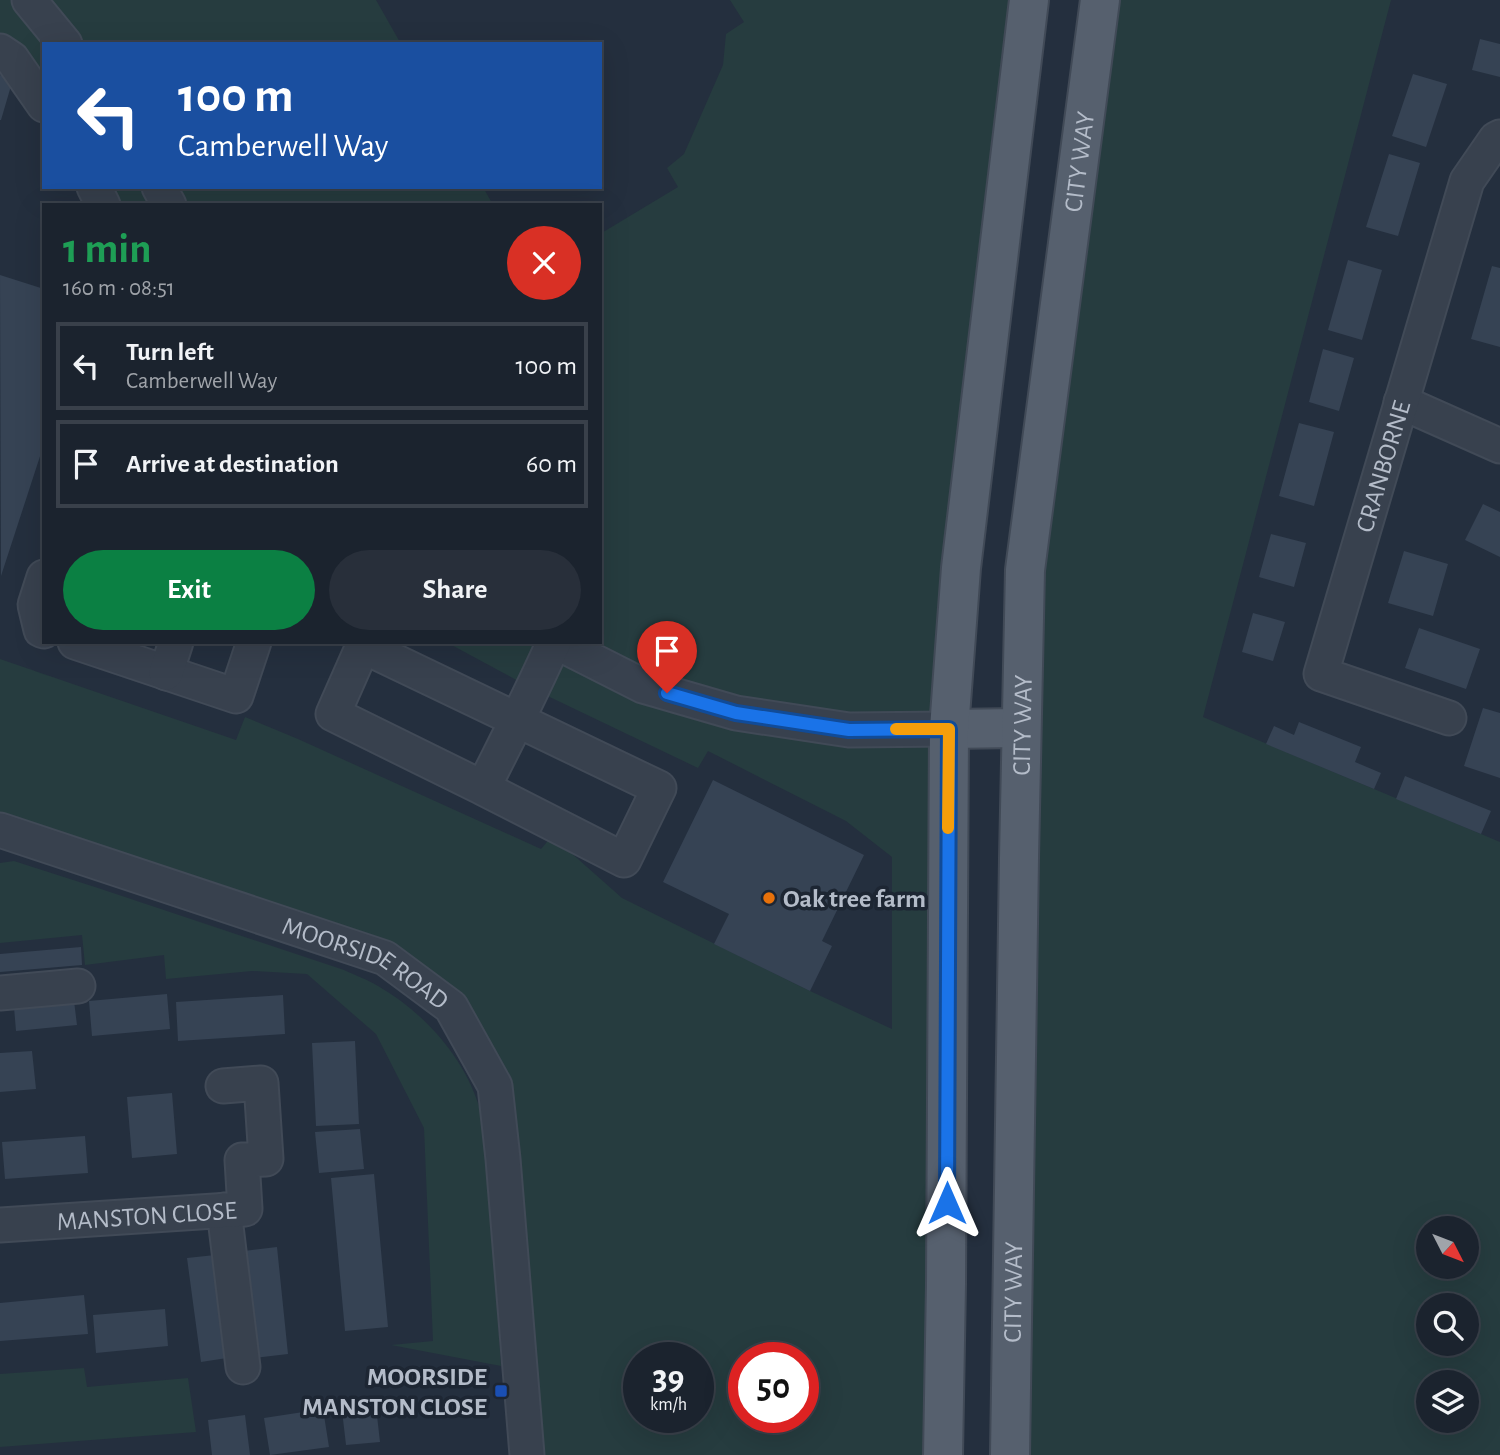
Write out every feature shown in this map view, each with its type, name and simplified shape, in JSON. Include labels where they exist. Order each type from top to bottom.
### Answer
[{"type":"main road","points":[[943,1455],[949,729],[961,568],[1029,0]]},
{"type":"main road","name":"CITY WAY","points":[[1010,1455],[1021,728],[1026,570],[1100,0]]},
{"type":"main road","points":[[949,729],[1021,728]]},
{"type":"street","points":[[29,0],[63,42]]},
{"type":"street","points":[[0,51],[12,59],[42,102]]},
{"type":"street","name":"CRANBORNE","points":[[1449,718],[1321,674],[1467,181],[1496,139],[1500,138]]},
{"type":"street","points":[[1401,402],[1500,446]]},
{"type":"street","points":[[42,583],[35,606],[42,630]]},
{"type":"street","points":[[166,673],[175,644]]},
{"type":"street","points":[[92,645],[236,696],[253,644]]},
{"type":"street","points":[[483,788],[554,644]]},
{"type":"street","points":[[559,644],[643,686],[736,713],[849,730],[949,729]]},
{"type":"street","points":[[363,646],[517,720],[659,788],[624,860],[333,714],[363,646]]},
{"type":"street","name":"MOORSIDE ROAD","points":[[0,830],[385,958],[451,1007],[495,1086],[527,1455]]},
{"type":"street","points":[[0,993],[78,986]]},
{"type":"street","name":"MANSTON CLOSE","points":[[0,1225],[245,1209],[234,1161],[266,1159],[261,1083],[223,1086]]},
{"type":"street","points":[[224,1210],[243,1367]]},
{"type":"green space","points":[[0,0],[376,0],[400,42],[42,42],[42,103],[0,51]]},
{"type":"green space","points":[[730,0],[1029,0],[967,525],[943,1455],[526,1455],[503,1159],[451,1007],[385,958],[0,830],[0,659],[236,740],[245,717],[541,849],[552,836],[622,898],[892,1029],[892,857],[846,821],[708,751],[698,768],[533,689],[450,644],[602,644],[602,233],[678,187],[667,168],[684,154],[723,65],[726,34],[744,22]]},
{"type":"green space","points":[[1100,0],[1391,0],[1203,717],[1500,842],[1500,1455],[1010,1455],[1024,604]]},
{"type":"green space","points":[[95,189],[484,189],[492,203],[102,203]]},
{"type":"green space","points":[[14,861],[344,970],[395,997],[428,1024],[466,1075],[483,1121],[487,1144],[501,1366],[391,1345],[433,1341],[424,1128],[376,1034],[307,974],[252,971],[166,979],[164,955],[85,965],[82,935],[0,943],[0,863]]},
{"type":"green space","points":[[84,1368],[87,1387],[188,1378],[196,1432],[0,1447],[0,1374]]},
{"type":"building","points":[[1480,39],[1500,44],[1500,77],[1472,70]]},
{"type":"building","points":[[1413,74],[1447,84],[1426,147],[1392,136]]},
{"type":"building","points":[[0,75],[13,79],[1,120],[0,120]]},
{"type":"building","points":[[1389,154],[1420,163],[1398,236],[1366,227]]},
{"type":"building","points":[[1348,260],[1382,270],[1362,340],[1328,330]]},
{"type":"building","points":[[1492,266],[1500,268],[1500,347],[1471,339]]},
{"type":"building","points":[[0,275],[42,288],[42,450],[1,576]]},
{"type":"building","points":[[1323,349],[1354,358],[1339,411],[1309,402]]},
{"type":"building","points":[[1299,423],[1334,432],[1314,506],[1279,496]]},
{"type":"building","points":[[1483,504],[1500,512],[1500,557],[1465,540]]},
{"type":"building","points":[[1271,534],[1306,543],[1294,587],[1259,577]]},
{"type":"building","points":[[1404,551],[1448,564],[1433,616],[1388,603]]},
{"type":"building","points":[[1253,613],[1285,622],[1273,661],[1242,652]]},
{"type":"building","points":[[1419,628],[1480,649],[1466,689],[1405,668]]},
{"type":"building","points":[[1483,708],[1500,713],[1500,778],[1464,766]]},
{"type":"building","points":[[1299,722],[1361,747],[1355,762],[1381,773],[1374,789],[1266,744],[1274,726],[1294,735]]},
{"type":"building","points":[[1405,776],[1491,811],[1481,834],[1396,799]]},
{"type":"building","name":"Oak tree farm","points":[[713,780],[864,855],[822,941],[832,946],[810,991],[714,944],[729,914],[663,882]]},
{"type":"building","points":[[81,947],[82,965],[0,972],[0,954]]},
{"type":"building","points":[[167,994],[170,1029],[92,1036],[89,1001]]},
{"type":"building","points":[[283,995],[285,1034],[178,1041],[176,1002]]},
{"type":"building","points":[[74,1001],[77,1025],[16,1031],[14,1007]]},
{"type":"building","points":[[355,1041],[359,1124],[316,1126],[312,1043]]},
{"type":"building","points":[[32,1051],[36,1089],[0,1092],[0,1053]]},
{"type":"building","points":[[172,1093],[177,1154],[132,1158],[127,1097]]},
{"type":"building","points":[[360,1129],[364,1169],[319,1173],[315,1132]]},
{"type":"building","points":[[85,1136],[88,1173],[5,1179],[2,1142]]},
{"type":"building","points":[[374,1174],[388,1327],[345,1331],[331,1178]]},
{"type":"building","points":[[277,1247],[288,1354],[254,1358],[244,1251]]},
{"type":"building","points":[[215,1255],[227,1358],[201,1362],[187,1258]]},
{"type":"building","points":[[84,1295],[88,1334],[0,1341],[0,1303]]},
{"type":"building","points":[[165,1309],[168,1346],[96,1353],[93,1315]]},
{"type":"building","points":[[375,1398],[380,1442],[346,1445],[341,1402]]},
{"type":"building","points":[[323,1409],[329,1447],[270,1455],[264,1418]]},
{"type":"building","points":[[245,1415],[250,1455],[212,1455],[208,1420]]},
{"type":"slow traffic","points":[[896,729],[949,729],[948,828]]},
{"type":"place","name":"Oak tree farm","points":[[769,898]]},
{"type":"place","name":"MOORSIDE MANSTON CLOSE","points":[[501,1391]]},
{"type":"route","points":[[667,693],[736,713],[849,730],[949,729],[947,1203]]}]
